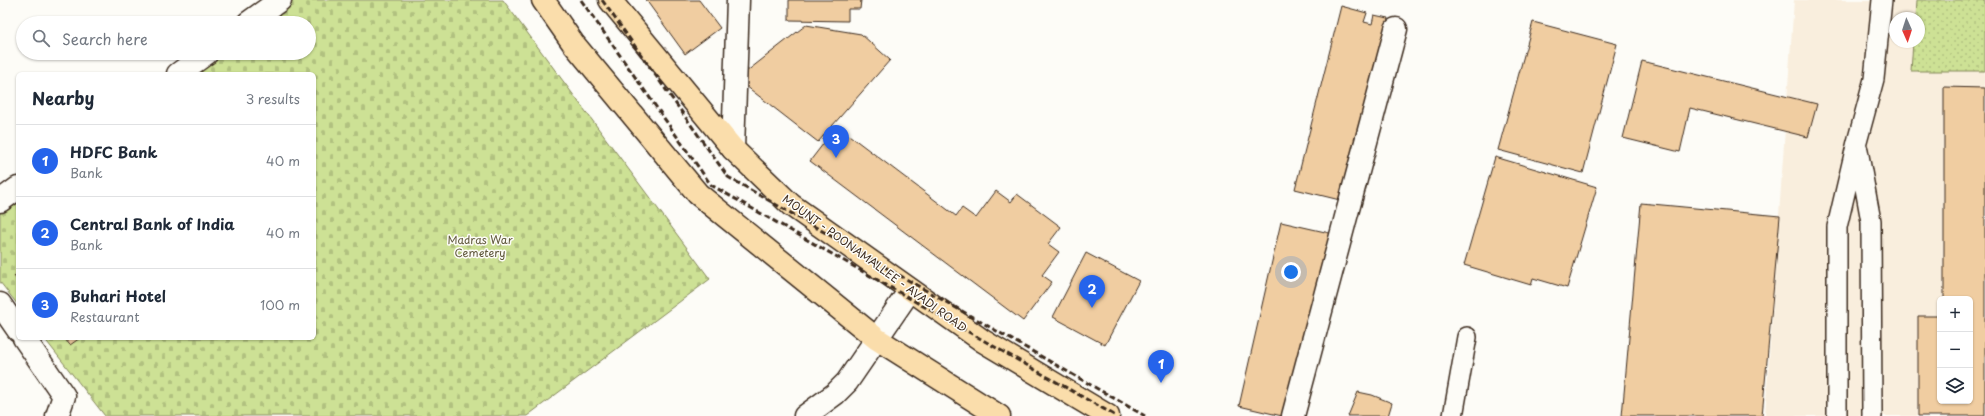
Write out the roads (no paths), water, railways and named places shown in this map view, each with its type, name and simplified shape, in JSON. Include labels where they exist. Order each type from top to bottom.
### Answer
[{"type":"main road","points":[[543,0],[573,43],[698,194],[877,339],[999,416]]},
{"type":"main road","name":"MOUNT - POONAMALLEE - AVADI ROAD","points":[[610,0],[733,149],[791,204],[983,341],[1108,416]]},
{"type":"street","points":[[258,16],[280,0]]},
{"type":"street","points":[[733,149],[738,0]]},
{"type":"street","points":[[1293,416],[1396,29]]},
{"type":"street","points":[[181,72],[197,60]]},
{"type":"street","points":[[0,201],[16,189]]},
{"type":"street","points":[[805,416],[826,401],[848,382],[910,290]]},
{"type":"street","points":[[0,304],[16,327]]},
{"type":"street","points":[[25,340],[64,396],[57,416]]},
{"type":"lane","points":[[1837,416],[1837,227],[1857,142],[1874,79],[1882,0]]},
{"type":"lane","points":[[1857,142],[1871,221],[1872,416]]},
{"type":"lane","points":[[1453,416],[1467,337]]},
{"type":"railway","points":[[581,0],[711,185],[1116,416]]},
{"type":"railway","points":[[602,0],[728,177],[1145,416]]},
{"type":"place","name":"Buhari Hotel","points":[[836,158]]},
{"type":"place","name":"Central Bank of India","points":[[1092,308]]},
{"type":"place","name":"HDFC Bank","points":[[1161,383]]},
{"type":"park label","name":"Madras War Cemetery","points":[[480,245]]}]
